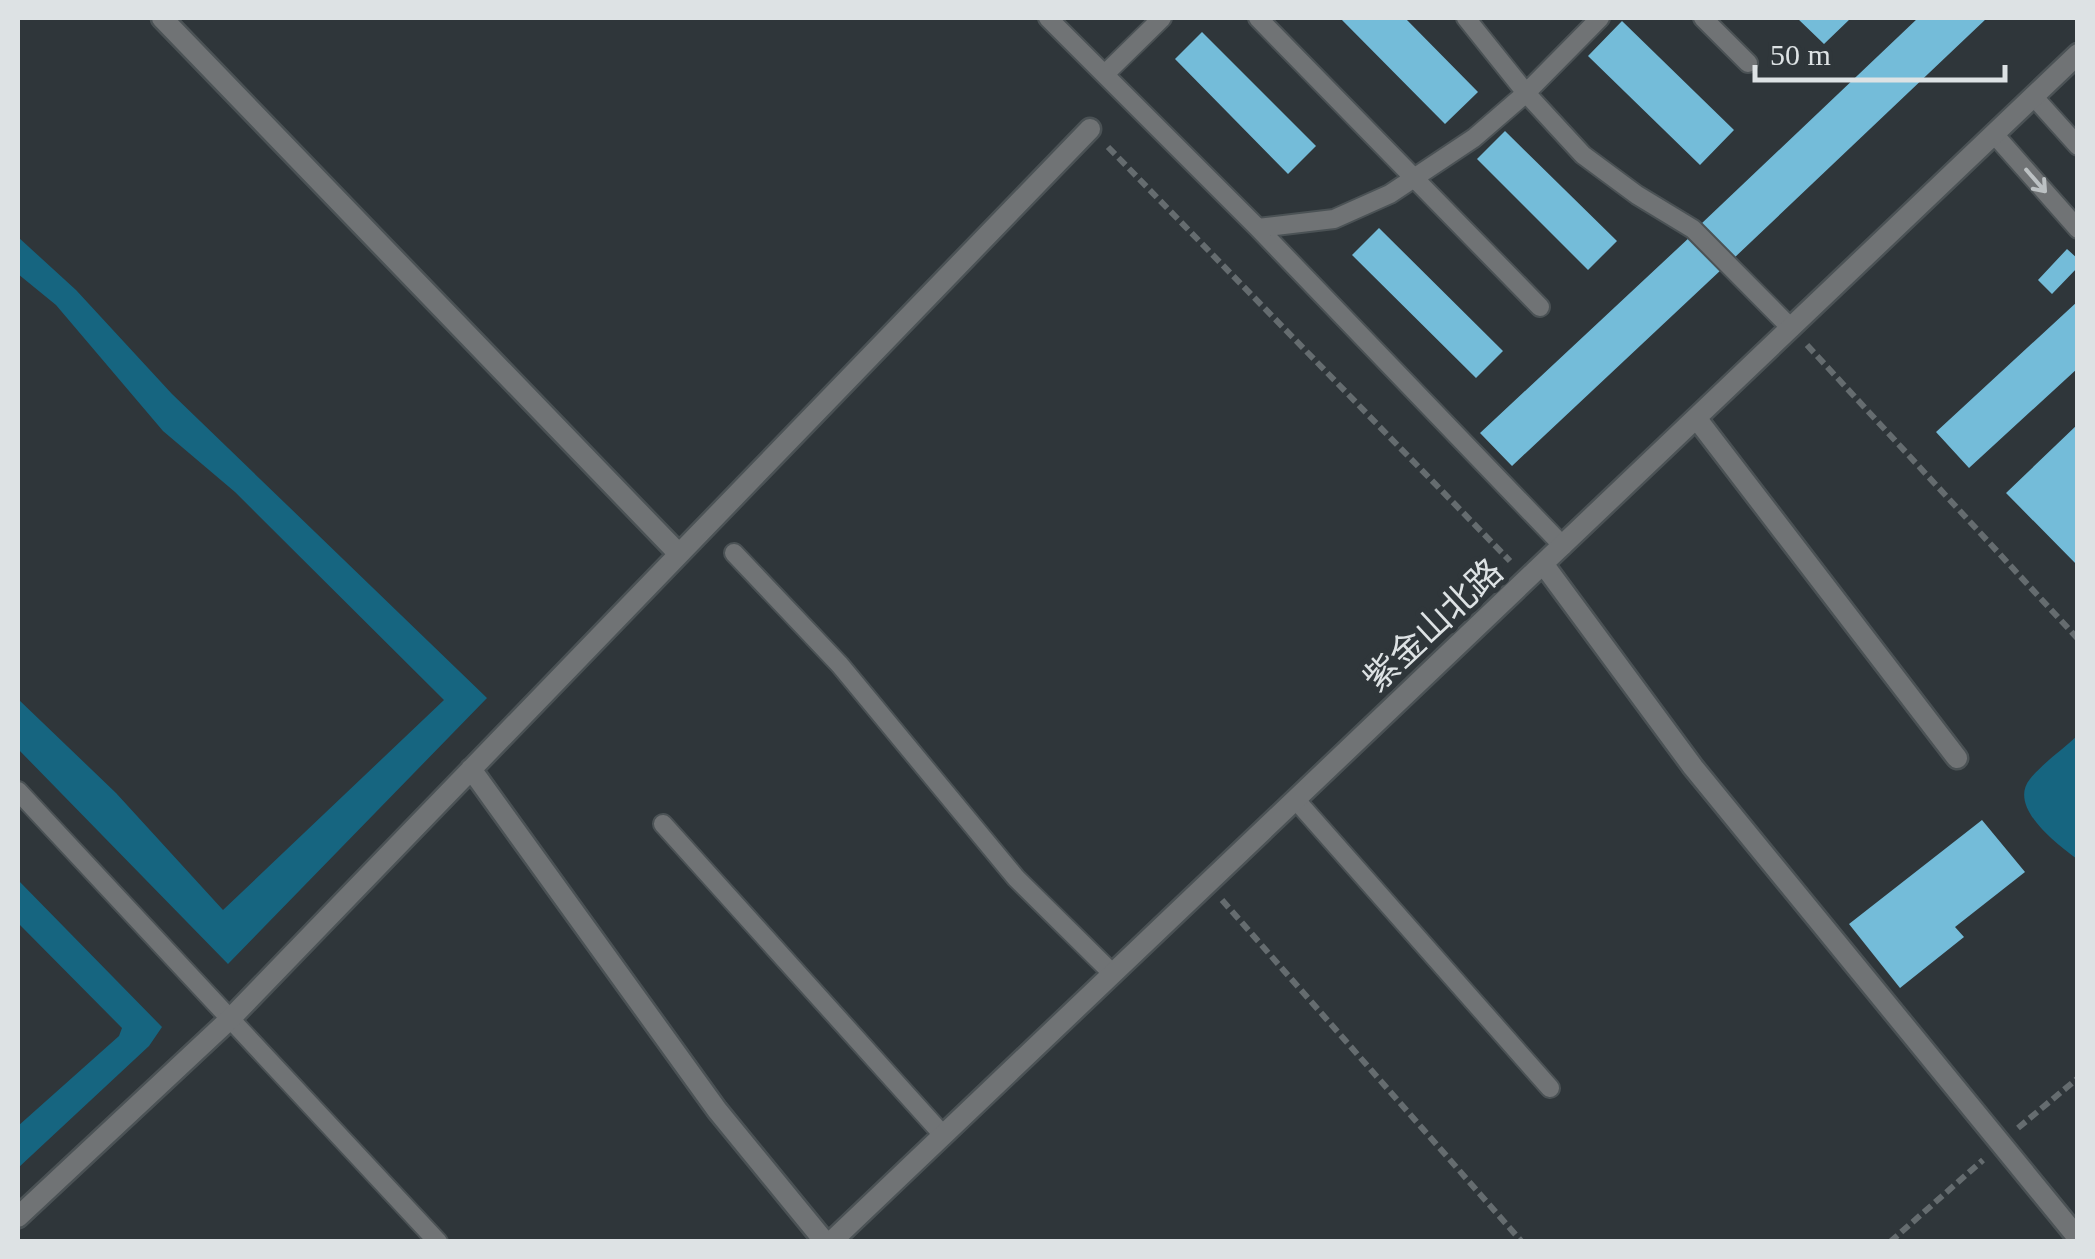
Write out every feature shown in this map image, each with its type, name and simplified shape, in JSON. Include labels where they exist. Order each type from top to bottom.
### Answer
[{"type":"street","points":[[162,18],[679,554]]},
{"type":"street","name":"紫金山北路","points":[[828,1242],[2078,54]]},
{"type":"street","points":[[18,1217],[230,1019],[1090,128]]},
{"type":"street","points":[[1697,419],[1958,758]]},
{"type":"street","points":[[1536,572],[2078,1238]]},
{"type":"street","points":[[471,769],[717,1110],[828,1242]]},
{"type":"lane","points":[[1048,18],[1258,228],[1564,546]]},
{"type":"lane","points":[[1105,74],[1162,18]]},
{"type":"lane","points":[[1258,18],[1540,307]]},
{"type":"lane","points":[[1466,18],[1526,94],[1582,154],[1693,228],[1792,328]]},
{"type":"lane","points":[[1258,228],[1334,219],[1390,194],[1474,138],[1526,94],[1600,18]]},
{"type":"lane","points":[[1703,18],[1748,64]]},
{"type":"lane","points":[[2033,96],[2078,146]]},
{"type":"lane","points":[[1994,134],[2078,229]]},
{"type":"lane","points":[[734,554],[840,665],[1016,878],[1114,974]]},
{"type":"lane","points":[[18,791],[438,1242]]},
{"type":"lane","points":[[1296,800],[1550,1088]]},
{"type":"lane","points":[[663,824],[943,1135]]},
{"type":"path","points":[[1090,128],[1536,572]]},
{"type":"path","points":[[1792,328],[2078,639]]},
{"type":"path","points":[[1208,884],[1522,1242]]},
{"type":"water","points":[[18,237],[76,290],[172,394],[487,698],[228,964],[18,749],[18,699],[116,793],[223,910],[444,700],[235,492],[163,431],[56,305],[18,274]]},
{"type":"water","points":[[2077,736],[2077,859],[2038,824],[2025,801],[2025,790],[2035,773]]},
{"type":"water","points":[[18,880],[162,1027],[149,1046],[18,1168],[18,1126],[119,1036],[122,1028],[18,923]]},
{"type":"building","points":[[1340,18],[1405,18],[1478,92],[1445,124]]},
{"type":"building","points":[[1797,18],[1851,18],[1824,44]]},
{"type":"building","points":[[1918,18],[1987,18],[1733,259],[1701,224]]},
{"type":"building","points":[[1622,21],[1734,130],[1700,165],[1588,56]]},
{"type":"building","points":[[1202,32],[1316,146],[1288,174],[1175,59]]},
{"type":"building","points":[[1505,131],[1617,241],[1588,270],[1477,159]]},
{"type":"building","points":[[1379,228],[1503,351],[1476,378],[1352,255]]},
{"type":"building","points":[[1691,236],[1722,269],[1512,466],[1480,433]]},
{"type":"building","points":[[2067,249],[2078,259],[2078,267],[2052,294],[2038,280]]},
{"type":"building","points":[[2078,301],[2078,368],[1969,468],[1936,432]]},
{"type":"building","points":[[2078,424],[2078,566],[2006,493]]},
{"type":"building","points":[[1982,820],[2025,872],[1955,927],[1964,937],[1900,988],[1849,924]]}]
